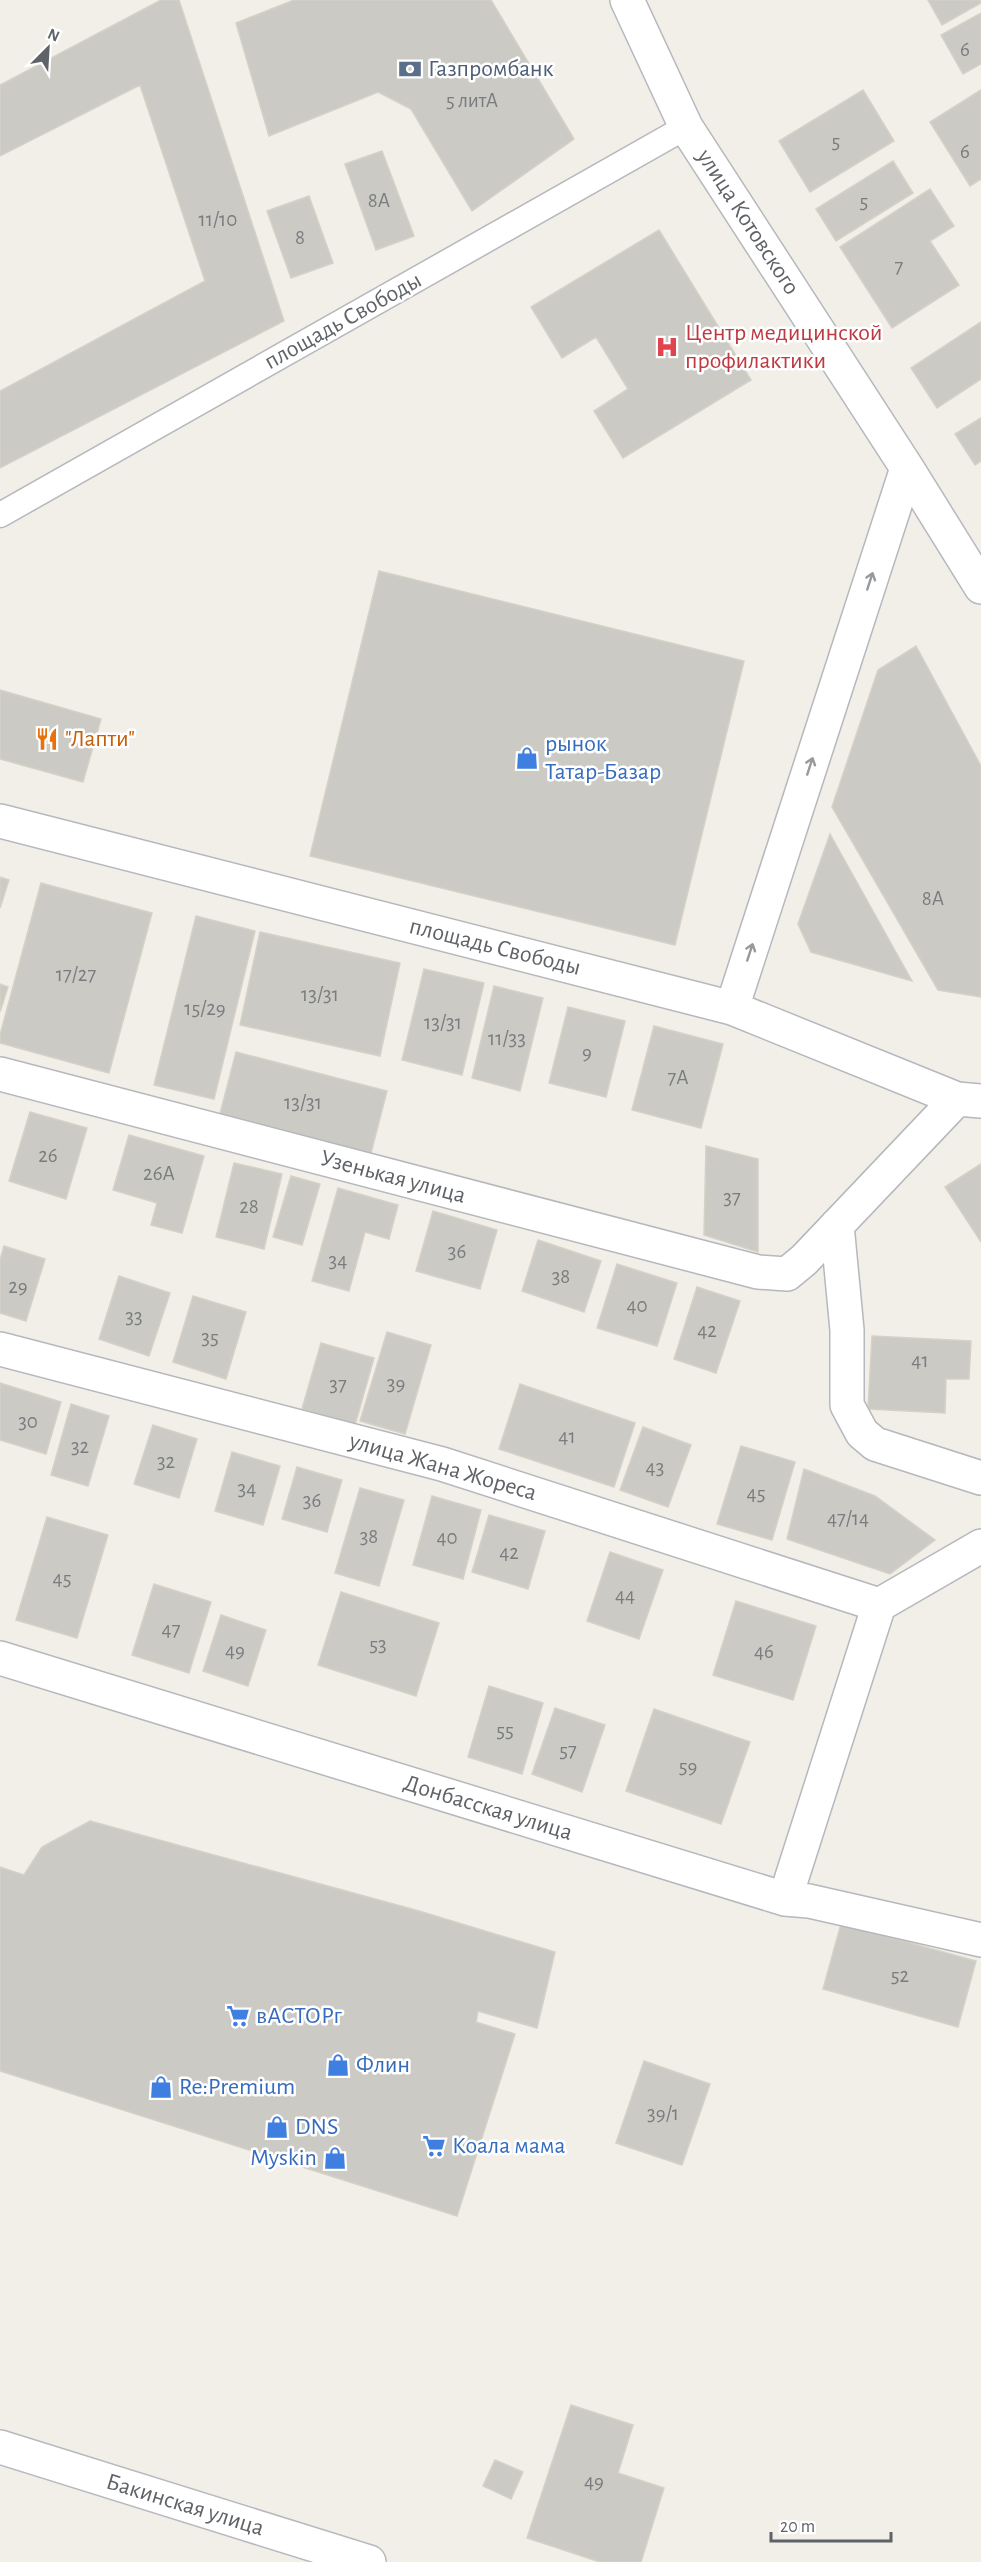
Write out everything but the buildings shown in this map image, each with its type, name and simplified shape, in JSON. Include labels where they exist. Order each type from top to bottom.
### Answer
[{"type":"street","name":"улица Котовского","points":[[627,0],[686,127],[907,468],[981,587]]},
{"type":"street","points":[[732,1008],[907,468]]},
{"type":"street","name":"площадь Свободы","points":[[0,821],[732,1008],[969,1100]]},
{"type":"street","name":"Узенькая улица","points":[[0,1074],[758,1272],[787,1274],[804,1260],[837,1225]]},
{"type":"street","points":[[969,1100],[837,1225],[847,1330],[847,1405],[853,1420],[862,1433],[875,1444],[981,1478]]},
{"type":"street","name":"улица Жана Жореса","points":[[0,1349],[442,1464],[879,1605]]},
{"type":"street","points":[[785,1899],[879,1605],[981,1546]]},
{"type":"street","name":"Донбасская улица","points":[[0,1658],[785,1899],[809,1901],[981,1940]]},
{"type":"street","name":"Бакинская улица","points":[[0,2447],[369,2562]]},
{"type":"lane","name":"площадь Свободы","points":[[0,515],[686,127]]},
{"type":"place","name":"Газпромбанк","points":[[410,69]]},
{"type":"place","name":"Центр медицинской профилактики","points":[[667,347]]},
{"type":"place","name":"\"Лапти\"","points":[[47,739]]},
{"type":"place","name":"рынок Татар-Базар","points":[[527,758]]},
{"type":"place","name":"вАСТОРг","points":[[238,2016]]},
{"type":"place","name":"Флин","points":[[338,2065]]},
{"type":"place","name":"Re:Premium","points":[[161,2087]]},
{"type":"place","name":"DNS","points":[[277,2127]]},
{"type":"place","name":"Коала мама","points":[[434,2146]]},
{"type":"place","name":"Myskin","points":[[335,2158]]}]
